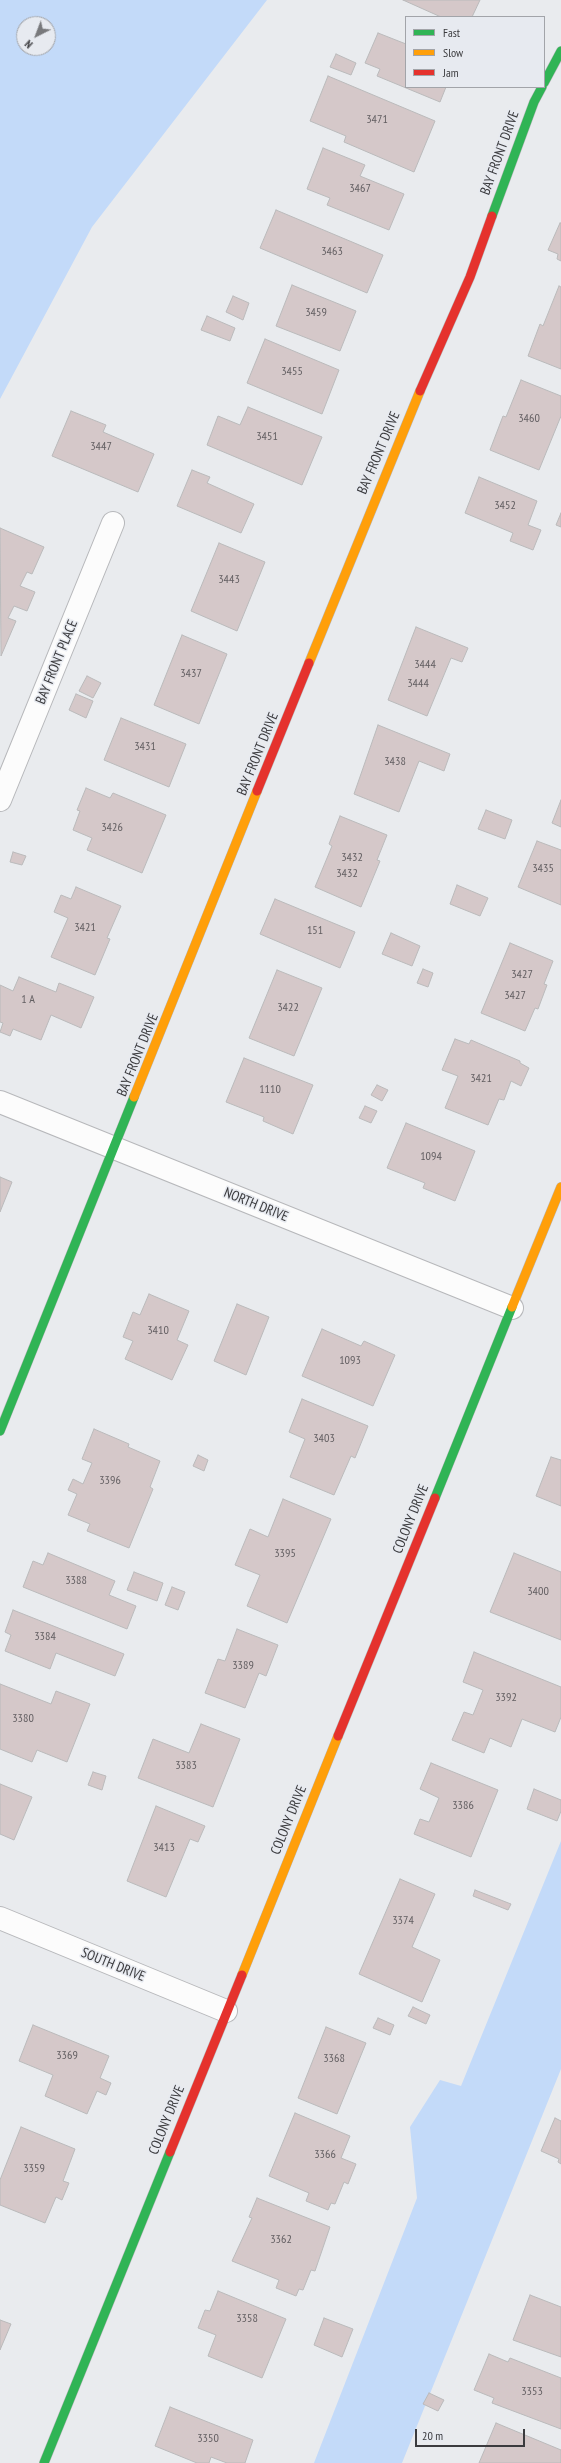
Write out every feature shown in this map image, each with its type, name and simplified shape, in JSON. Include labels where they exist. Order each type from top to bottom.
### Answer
[{"type":"street","points":[[545,81],[561,51]]},
{"type":"street","name":"BAY FRONT DRIVE","points":[[0,1431],[395,449],[470,277],[534,102],[541,88]]},
{"type":"street","name":"BAY FRONT PLACE","points":[[0,800],[113,523]]},
{"type":"street","name":"NORTH DRIVE","points":[[0,1102],[512,1308]]},
{"type":"street","name":"COLONY DRIVE","points":[[44,2463],[561,1187]]},
{"type":"street","name":"SOUTH DRIVE","points":[[0,1918],[226,2011]]},
{"type":"water","points":[[0,0],[267,0],[92,227],[0,399]]},
{"type":"water","points":[[561,1841],[561,2069],[402,2463],[314,2463],[417,2198],[410,2127],[440,2080],[461,2086]]},
{"type":"building","points":[[403,0],[480,0],[472,16],[439,16]]},
{"type":"building","points":[[378,33],[405,44],[405,88],[377,76],[380,69],[365,63]]},
{"type":"building","points":[[336,54],[356,63],[351,75],[330,67]]},
{"type":"building","points":[[328,76],[435,121],[414,172],[344,142],[346,136],[310,121]]},
{"type":"building","points":[[406,88],[446,88],[440,102]]},
{"type":"building","points":[[323,148],[365,165],[360,176],[404,194],[389,230],[327,205],[330,198],[307,189]]},
{"type":"building","points":[[276,210],[383,255],[367,293],[260,248]]},
{"type":"building","points":[[560,223],[561,261],[557,259],[558,254],[548,250]]},
{"type":"building","points":[[292,285],[356,311],[340,351],[276,326]]},
{"type":"building","points":[[559,286],[561,287],[561,369],[528,356],[540,324],[543,326]]},
{"type":"building","points":[[233,296],[249,303],[243,320],[226,312]]},
{"type":"building","points":[[207,316],[235,328],[230,341],[201,330]]},
{"type":"building","points":[[265,339],[339,370],[322,414],[247,383]]},
{"type":"building","points":[[521,380],[561,396],[561,416],[539,470],[490,450],[503,416],[506,417]]},
{"type":"building","points":[[248,407],[322,437],[302,485],[207,445],[218,416],[240,425]]},
{"type":"building","points":[[71,411],[106,425],[103,432],[154,454],[138,492],[52,456]]},
{"type":"building","points":[[192,470],[210,477],[207,483],[254,504],[241,533],[177,506]]},
{"type":"building","points":[[479,477],[537,501],[528,525],[541,530],[533,550],[510,541],[513,533],[465,513]]},
{"type":"building","points":[[561,513],[561,527],[556,525]]},
{"type":"building","points":[[0,528],[44,547],[32,574],[27,572],[20,586],[35,592],[27,611],[14,606],[8,618],[16,621],[1,656]]},
{"type":"building","points":[[219,543],[265,562],[237,631],[191,611]]},
{"type":"building","points":[[416,627],[468,648],[462,662],[451,658],[427,716],[388,700]]},
{"type":"building","points":[[182,635],[227,654],[199,724],[154,705]]},
{"type":"building","points":[[87,676],[101,683],[93,698],[79,691]]},
{"type":"building","points":[[76,694],[93,701],[86,718],[69,710]]},
{"type":"building","points":[[121,718],[186,744],[169,787],[104,760]]},
{"type":"building","points":[[378,725],[450,754],[444,771],[419,761],[399,812],[354,794]]},
{"type":"building","points":[[86,788],[110,798],[113,793],[166,815],[142,873],[87,850],[92,838],[73,830],[80,811],[77,810]]},
{"type":"building","points":[[561,800],[561,827],[552,823]]},
{"type":"building","points":[[486,810],[512,820],[505,839],[478,829]]},
{"type":"building","points":[[340,816],[387,835],[377,860],[380,861],[361,907],[315,887],[332,846],[329,844]]},
{"type":"building","points":[[537,841],[561,850],[561,905],[518,887]]},
{"type":"building","points":[[13,852],[26,856],[22,865],[10,862]]},
{"type":"building","points":[[457,885],[488,898],[480,916],[450,904]]},
{"type":"building","points":[[76,887],[121,906],[107,938],[110,939],[95,975],[51,957],[68,918],[54,912],[61,895],[71,899]]},
{"type":"building","points":[[275,899],[355,932],[340,968],[260,934]]},
{"type":"building","points":[[391,933],[420,946],[412,966],[382,954]]},
{"type":"building","points":[[510,943],[553,961],[544,984],[547,985],[538,1009],[535,1008],[525,1031],[481,1013]]},
{"type":"building","points":[[423,969],[433,973],[428,987],[417,983]]},
{"type":"building","points":[[277,970],[322,988],[294,1056],[249,1038]]},
{"type":"building","points":[[19,977],[56,992],[59,983],[94,997],[81,1028],[51,1015],[41,1040],[13,1029],[10,1036],[0,1032],[3,1023],[0,1022],[0,985],[13,991]]},
{"type":"building","points":[[455,1039],[469,1044],[471,1040],[520,1061],[520,1063],[529,1068],[521,1086],[511,1081],[504,1100],[499,1099],[488,1125],[445,1108],[458,1076],[442,1070]]},
{"type":"building","points":[[244,1058],[313,1085],[293,1134],[263,1121],[264,1117],[226,1102]]},
{"type":"building","points":[[377,1085],[388,1090],[382,1101],[371,1095]]},
{"type":"building","points":[[365,1106],[377,1111],[371,1123],[359,1118]]},
{"type":"building","points":[[406,1123],[475,1151],[455,1201],[423,1188],[425,1183],[387,1168]]},
{"type":"building","points":[[0,1177],[12,1182],[0,1212]]},
{"type":"building","points":[[149,1294],[189,1311],[177,1340],[188,1345],[172,1380],[125,1359],[133,1341],[123,1337],[133,1312],[140,1315]]},
{"type":"building","points":[[237,1304],[269,1317],[246,1375],[214,1361]]},
{"type":"building","points":[[322,1329],[361,1346],[364,1341],[395,1355],[373,1406],[302,1376]]},
{"type":"building","points":[[302,1399],[368,1426],[355,1458],[351,1456],[334,1495],[290,1477],[305,1439],[289,1432]]},
{"type":"building","points":[[94,1429],[129,1444],[128,1447],[160,1461],[150,1487],[153,1489],[129,1548],[87,1531],[90,1524],[68,1515],[77,1494],[68,1490],[73,1479],[83,1484],[92,1463],[82,1459]]},
{"type":"building","points":[[198,1455],[208,1460],[204,1471],[193,1466]]},
{"type":"building","points":[[551,1457],[561,1460],[561,1506],[536,1496]]},
{"type":"building","points":[[283,1499],[331,1519],[287,1623],[247,1606],[260,1575],[235,1565],[250,1529],[268,1537]]},
{"type":"building","points":[[48,1553],[115,1581],[109,1595],[136,1606],[127,1629],[23,1587],[33,1561],[43,1565]]},
{"type":"building","points":[[514,1553],[561,1572],[561,1640],[490,1612]]},
{"type":"building","points":[[134,1572],[163,1583],[157,1601],[127,1590]]},
{"type":"building","points":[[172,1587],[185,1592],[178,1610],[165,1605]]},
{"type":"building","points":[[13,1610],[124,1654],[115,1676],[56,1653],[50,1669],[5,1651],[11,1635],[5,1632]]},
{"type":"building","points":[[237,1629],[278,1645],[266,1676],[259,1673],[245,1708],[205,1693],[218,1659],[225,1661]]},
{"type":"building","points":[[474,1652],[561,1687],[561,1717],[555,1732],[522,1719],[511,1747],[490,1738],[484,1753],[452,1740],[464,1712],[473,1715],[483,1690],[463,1682]]},
{"type":"building","points":[[0,1684],[51,1704],[56,1691],[90,1704],[67,1762],[37,1750],[32,1762],[0,1749]]},
{"type":"building","points":[[201,1724],[240,1739],[213,1807],[138,1778],[153,1739],[189,1753]]},
{"type":"building","points":[[431,1763],[498,1790],[471,1857],[414,1834],[420,1819],[429,1822],[439,1798],[420,1789]]},
{"type":"building","points":[[93,1772],[106,1776],[102,1790],[88,1785]]},
{"type":"building","points":[[0,1784],[32,1797],[14,1840],[0,1834]]},
{"type":"building","points":[[534,1789],[561,1800],[561,1811],[557,1821],[527,1809]]},
{"type":"building","points":[[156,1806],[205,1826],[198,1842],[190,1839],[166,1897],[127,1881]]},
{"type":"building","points":[[400,1879],[435,1894],[412,1947],[440,1960],[422,2002],[359,1974]]},
{"type":"building","points":[[475,1890],[511,1904],[508,1910],[473,1896]]},
{"type":"building","points":[[413,2007],[430,2015],[426,2024],[408,2016]]},
{"type":"building","points":[[378,2018],[394,2025],[390,2035],[373,2028]]},
{"type":"building","points":[[33,2025],[109,2056],[100,2078],[111,2083],[106,2095],[97,2091],[87,2114],[45,2096],[53,2075],[19,2061]]},
{"type":"building","points":[[326,2027],[366,2043],[337,2114],[298,2098]]},
{"type":"building","points":[[295,2113],[350,2136],[341,2158],[356,2164],[348,2184],[344,2182],[335,2204],[331,2203],[328,2210],[306,2201],[309,2193],[269,2176]]},
{"type":"building","points":[[555,2118],[561,2121],[561,2164],[558,2162],[559,2159],[541,2151]]},
{"type":"building","points":[[21,2127],[75,2149],[63,2181],[69,2183],[62,2200],[56,2197],[45,2223],[0,2205],[0,2180]]},
{"type":"building","points":[[257,2198],[330,2227],[315,2271],[311,2270],[303,2290],[299,2289],[296,2296],[276,2288],[279,2280],[232,2261],[252,2218],[249,2217]]},
{"type":"building","points":[[218,2291],[286,2319],[262,2378],[208,2356],[216,2335],[198,2328],[205,2310],[210,2311]]},
{"type":"building","points":[[530,2295],[561,2307],[561,2357],[513,2340]]},
{"type":"building","points":[[324,2318],[353,2329],[342,2357],[314,2345]]},
{"type":"building","points":[[0,2320],[11,2324],[0,2350]]},
{"type":"building","points":[[489,2354],[508,2362],[510,2358],[561,2378],[561,2429],[492,2403],[494,2398],[474,2390]]},
{"type":"building","points":[[429,2393],[444,2400],[438,2411],[423,2404]]},
{"type":"building","points":[[170,2407],[253,2440],[245,2463],[227,2463],[211,2457],[209,2463],[197,2463],[155,2446]]},
{"type":"building","points":[[496,2423],[561,2450],[561,2463],[479,2463]]},
{"type":"traffic: fast","points":[[545,81],[561,51]]},
{"type":"traffic: fast","points":[[492,216],[534,102],[541,88]]},
{"type":"traffic: fast","points":[[0,1431],[134,1097]]},
{"type":"traffic: fast","points":[[435,1498],[512,1307]]},
{"type":"traffic: fast","points":[[44,2463],[170,2152]]},
{"type":"traffic: slow","points":[[309,663],[420,391]]},
{"type":"traffic: slow","points":[[134,1097],[257,791]]},
{"type":"traffic: slow","points":[[512,1307],[561,1187]]},
{"type":"traffic: slow","points":[[242,1975],[338,1736]]},
{"type":"traffic: jam","points":[[420,391],[470,277],[492,216]]},
{"type":"traffic: jam","points":[[257,791],[309,663]]},
{"type":"traffic: jam","points":[[338,1736],[435,1498]]},
{"type":"traffic: jam","points":[[170,2152],[242,1975]]}]
